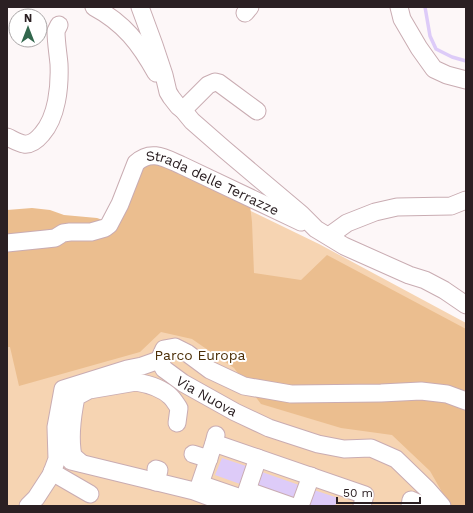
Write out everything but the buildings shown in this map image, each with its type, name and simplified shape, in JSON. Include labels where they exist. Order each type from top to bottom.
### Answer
[{"type":"street","name":"Strada delle Terrazze","points":[[94,7],[114,19],[133,38],[140,46],[160,80],[166,86]]},
{"type":"street","name":"Strada delle Terrazze","points":[[140,7],[164,75],[166,86],[171,97],[178,106],[192,121],[302,214],[322,233]]},
{"type":"street","points":[[399,7],[402,19],[419,48],[434,69],[447,75],[466,80]]},
{"type":"street","points":[[7,137],[24,144],[29,144],[34,142],[46,130],[51,120],[54,111],[59,76],[56,31],[59,25]]},
{"type":"street","points":[[183,110],[208,85],[215,82],[219,83],[257,112]]},
{"type":"street","name":"Strada delle Terrazze","points":[[7,243],[55,238],[63,233],[91,232],[105,228],[109,225],[120,204],[136,163],[141,158],[154,155],[181,165],[322,233],[344,246],[409,275],[425,280],[444,290],[466,305]]},
{"type":"street","points":[[322,233],[336,230],[347,223],[375,212],[397,207],[451,206],[466,200]]},
{"type":"street","name":"Via Nuova","points":[[442,506],[428,489],[396,459],[371,448],[344,449],[318,444],[269,428],[235,412],[182,383],[164,369],[159,360],[164,349],[175,347],[188,353],[210,370],[244,386],[291,394],[420,391],[447,394],[466,401]]},
{"type":"street","points":[[35,503],[54,466],[56,427],[63,389],[159,360]]},
{"type":"street","points":[[81,463],[73,456],[70,442],[79,416],[76,397],[89,390],[136,382],[143,383],[159,389],[171,397],[179,408],[177,423]]},
{"type":"street","points":[[54,466],[81,463],[156,476],[206,462],[257,462],[309,480],[366,494],[362,505]]},
{"type":"street","points":[[206,462],[242,499],[264,506]]},
{"type":"street","points":[[242,499],[257,462]]},
{"type":"street","points":[[54,466],[90,494]]},
{"type":"street","points":[[300,506],[309,480]]},
{"type":"street","points":[[242,499],[291,506]]},
{"type":"street","points":[[410,506],[411,500],[422,506]]},
{"type":"green space","name":"Parco Europa","points":[[160,167],[319,244],[466,323],[466,482],[449,506],[7,506],[7,246],[117,229]]},
{"type":"shaded area","points":[[150,163],[158,163],[250,205],[254,273],[301,280],[327,255],[466,329],[466,506],[450,506],[430,471],[392,435],[341,428],[261,404],[234,368],[192,339],[161,332],[140,352],[19,386],[10,347],[7,347],[7,210],[32,208],[50,210],[64,215],[97,218],[114,224],[127,203],[143,167]]},
{"type":"shaded area","points":[[222,458],[246,466],[240,484],[215,475]]},
{"type":"shaded area","points":[[262,472],[299,485],[293,502],[256,489]]},
{"type":"shaded area","points":[[314,490],[338,498],[335,506],[308,506]]},
{"type":"waterway","points":[[425,7],[430,36],[436,49],[452,57],[466,61]]}]
